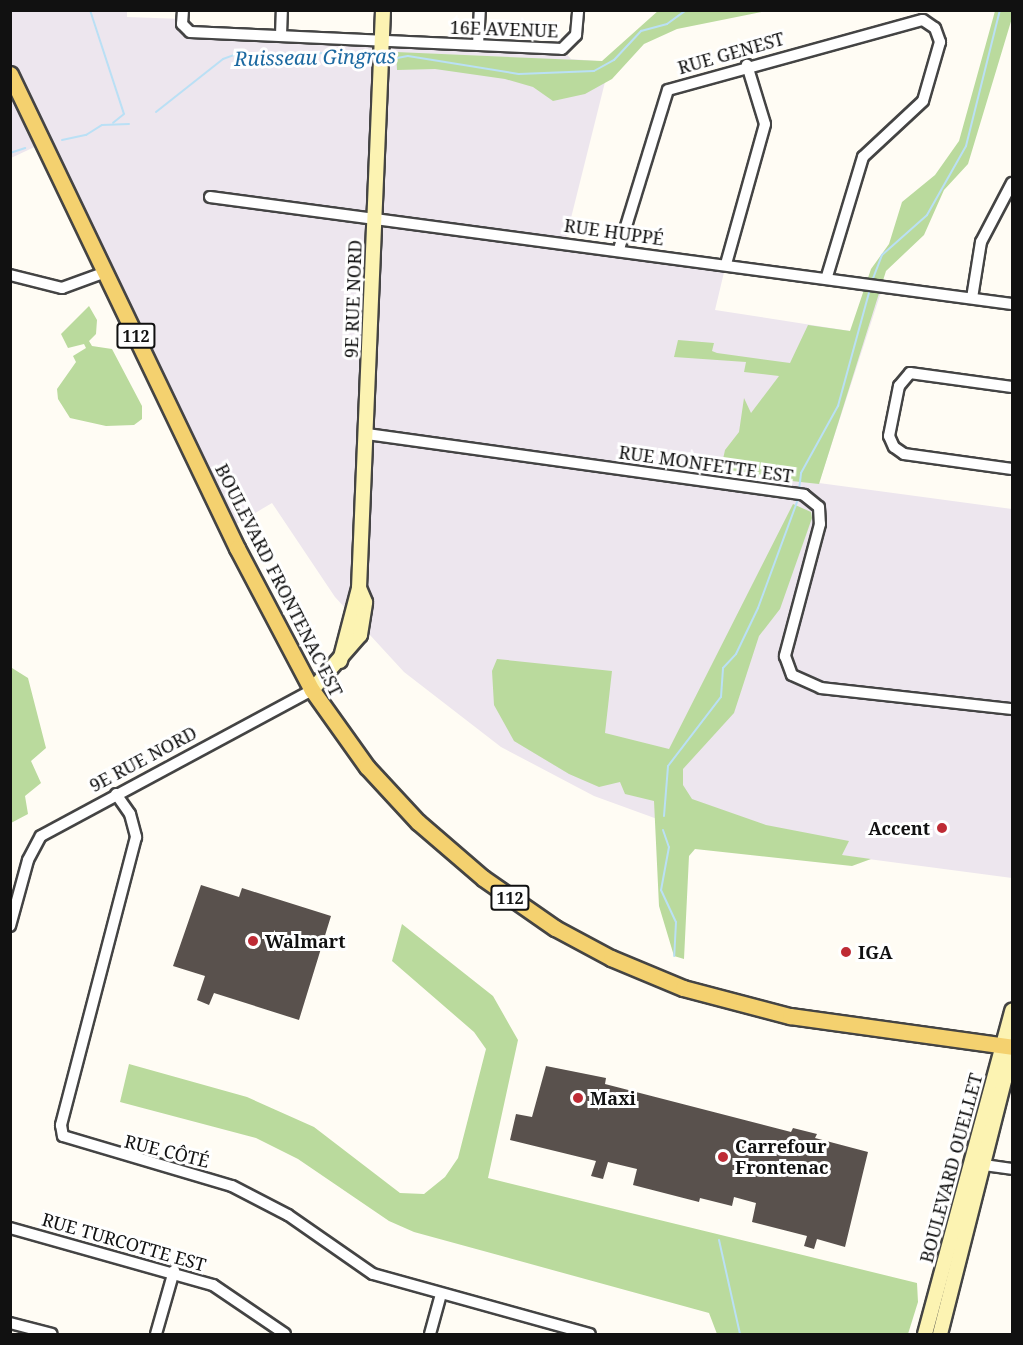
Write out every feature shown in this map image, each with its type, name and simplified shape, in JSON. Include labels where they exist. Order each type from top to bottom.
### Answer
[{"type":"main road","name":"BOULEVARD FRONTENAC EST","points":[[10,74],[237,548],[312,690],[367,767],[418,822],[483,878],[580,943],[656,977],[726,1001],[819,1021],[1009,1048]]},
{"type":"street","name":"16E AVENUE","points":[[183,10],[186,30],[280,35],[381,46],[569,46],[576,35],[578,10]]},
{"type":"street","points":[[280,35],[282,10]]},
{"type":"street","name":"9E RUE NORD","points":[[10,926],[33,845],[116,794],[312,690],[340,661],[362,629],[365,602],[359,588],[383,10]]},
{"type":"street","points":[[478,45],[480,10]]},
{"type":"street","name":"RUE GENEST","points":[[619,249],[669,90],[747,65],[910,21],[930,23],[939,42],[923,101],[862,157],[827,276]]},
{"type":"street","points":[[726,264],[765,124],[747,65]]},
{"type":"street","points":[[972,298],[981,242],[1007,203],[1012,183]]},
{"type":"street","name":"RUE HUPPÉ","points":[[210,197],[374,216],[827,276],[1012,304]]},
{"type":"street","points":[[10,275],[62,288],[105,272]]},
{"type":"street","points":[[1012,387],[915,372],[905,376],[889,431],[894,447],[904,454],[1012,469]]},
{"type":"street","name":"RUE MONFETTE EST","points":[[367,434],[804,495],[819,507],[820,524],[785,656],[792,675],[821,688],[1012,709]]},
{"type":"street","name":"RUE CÔTÉ","points":[[116,794],[130,814],[136,837],[61,1125],[63,1136],[232,1186],[296,1220],[366,1271],[590,1335]]},
{"type":"street","name":"BOULEVARD OUELLET","points":[[932,1334],[975,1164],[1009,1048],[1012,1011]]},
{"type":"street","points":[[975,1164],[1012,1169]]},
{"type":"street","name":"RUE TURCOTTE EST","points":[[10,1228],[174,1270],[213,1285],[285,1335]]},
{"type":"street","points":[[156,1335],[174,1270]]},
{"type":"street","points":[[430,1335],[441,1294]]},
{"type":"street","points":[[10,1323],[52,1335]]},
{"type":"shaded area","points":[[10,11],[127,11],[127,17],[183,19],[183,28],[562,49],[571,59],[610,62],[565,242],[726,264],[715,310],[850,331],[883,286],[819,483],[1012,509],[1012,878],[785,848],[671,824],[594,796],[501,747],[404,672],[335,597],[272,503],[228,529],[43,143],[11,158]]},
{"type":"green space","points":[[659,10],[767,11],[677,29],[644,44],[612,79],[585,94],[553,101],[533,87],[505,79],[435,69],[397,70],[396,52],[602,61]]},
{"type":"green space","points":[[995,11],[1012,11],[1012,18],[968,164],[944,190],[924,235],[886,271],[819,484],[720,473],[725,450],[739,432],[744,398],[751,413],[779,376],[744,372],[746,362],[674,357],[678,340],[714,343],[712,351],[717,353],[790,363],[808,325],[850,331],[871,269],[889,244],[902,202],[935,175],[959,141]]},
{"type":"green space","points":[[89,306],[97,320],[96,334],[89,341],[92,346],[112,349],[142,406],[142,419],[134,425],[106,426],[70,418],[58,399],[57,389],[76,362],[73,356],[86,348],[84,344],[68,348],[61,334]]},
{"type":"green space","points":[[793,504],[811,512],[812,518],[780,609],[759,636],[734,713],[683,769],[683,785],[692,799],[766,825],[849,841],[842,855],[871,859],[852,866],[695,849],[689,856],[684,959],[674,956],[659,906],[654,801],[625,794],[620,782],[599,787],[569,774],[514,741],[494,705],[492,671],[497,659],[612,671],[605,733],[669,749]]},
{"type":"green space","points":[[12,668],[28,678],[46,748],[31,761],[41,783],[25,796],[28,814],[11,823]]},
{"type":"green space","points":[[402,924],[493,996],[518,1040],[488,1178],[917,1283],[918,1302],[908,1334],[717,1334],[709,1313],[414,1232],[389,1221],[298,1159],[256,1138],[120,1102],[129,1064],[247,1097],[314,1127],[400,1193],[424,1194],[445,1177],[458,1158],[486,1049],[474,1032],[392,961]]},
{"type":"building","name":"Walmart","points":[[201,885],[239,897],[242,888],[331,916],[299,1020],[214,993],[209,1005],[197,1000],[205,976],[173,966]]},
{"type":"building","name":"Carrefour Frontenac","points":[[546,1066],[606,1078],[605,1084],[791,1132],[793,1128],[817,1134],[815,1138],[868,1152],[845,1247],[817,1239],[814,1249],[804,1246],[807,1236],[752,1222],[756,1203],[734,1197],[732,1206],[700,1198],[699,1202],[633,1185],[637,1169],[608,1162],[603,1179],[591,1176],[596,1161],[510,1140],[516,1114],[532,1117]]},
{"type":"waterway","points":[[90,10],[124,114],[113,123]]},
{"type":"waterway","name":"Ruisseau Gingras","points":[[387,60],[408,56],[519,74],[594,71],[614,60],[641,31],[667,24],[686,10]]},
{"type":"waterway","points":[[872,281],[882,255],[927,215],[966,146],[1000,10]]},
{"type":"waterway","name":"Ruisseau Gingras","points":[[156,112],[223,59],[234,55],[334,53],[375,59]]},
{"type":"waterway","name":"Ruisseau Gingras","points":[[62,140],[86,135],[102,125],[129,124]]},
{"type":"waterway","name":"Ruisseau Gingras","points":[[10,153],[25,148]]},
{"type":"waterway","points":[[799,490],[801,473],[838,406],[870,289]]},
{"type":"waterway","points":[[664,816],[668,766],[721,697],[723,668],[736,654],[758,608],[798,499]]},
{"type":"waterway","points":[[663,830],[669,847],[661,890],[676,922],[674,956]]},
{"type":"waterway","points":[[719,1240],[740,1334]]},
{"type":"place","name":"Accent","points":[[942,828]]},
{"type":"place","name":"Walmart","points":[[253,941]]},
{"type":"place","name":"IGA","points":[[846,952]]},
{"type":"place","name":"Maxi","points":[[578,1098]]},
{"type":"place","name":"Carrefour Frontenac","points":[[723,1157]]}]
